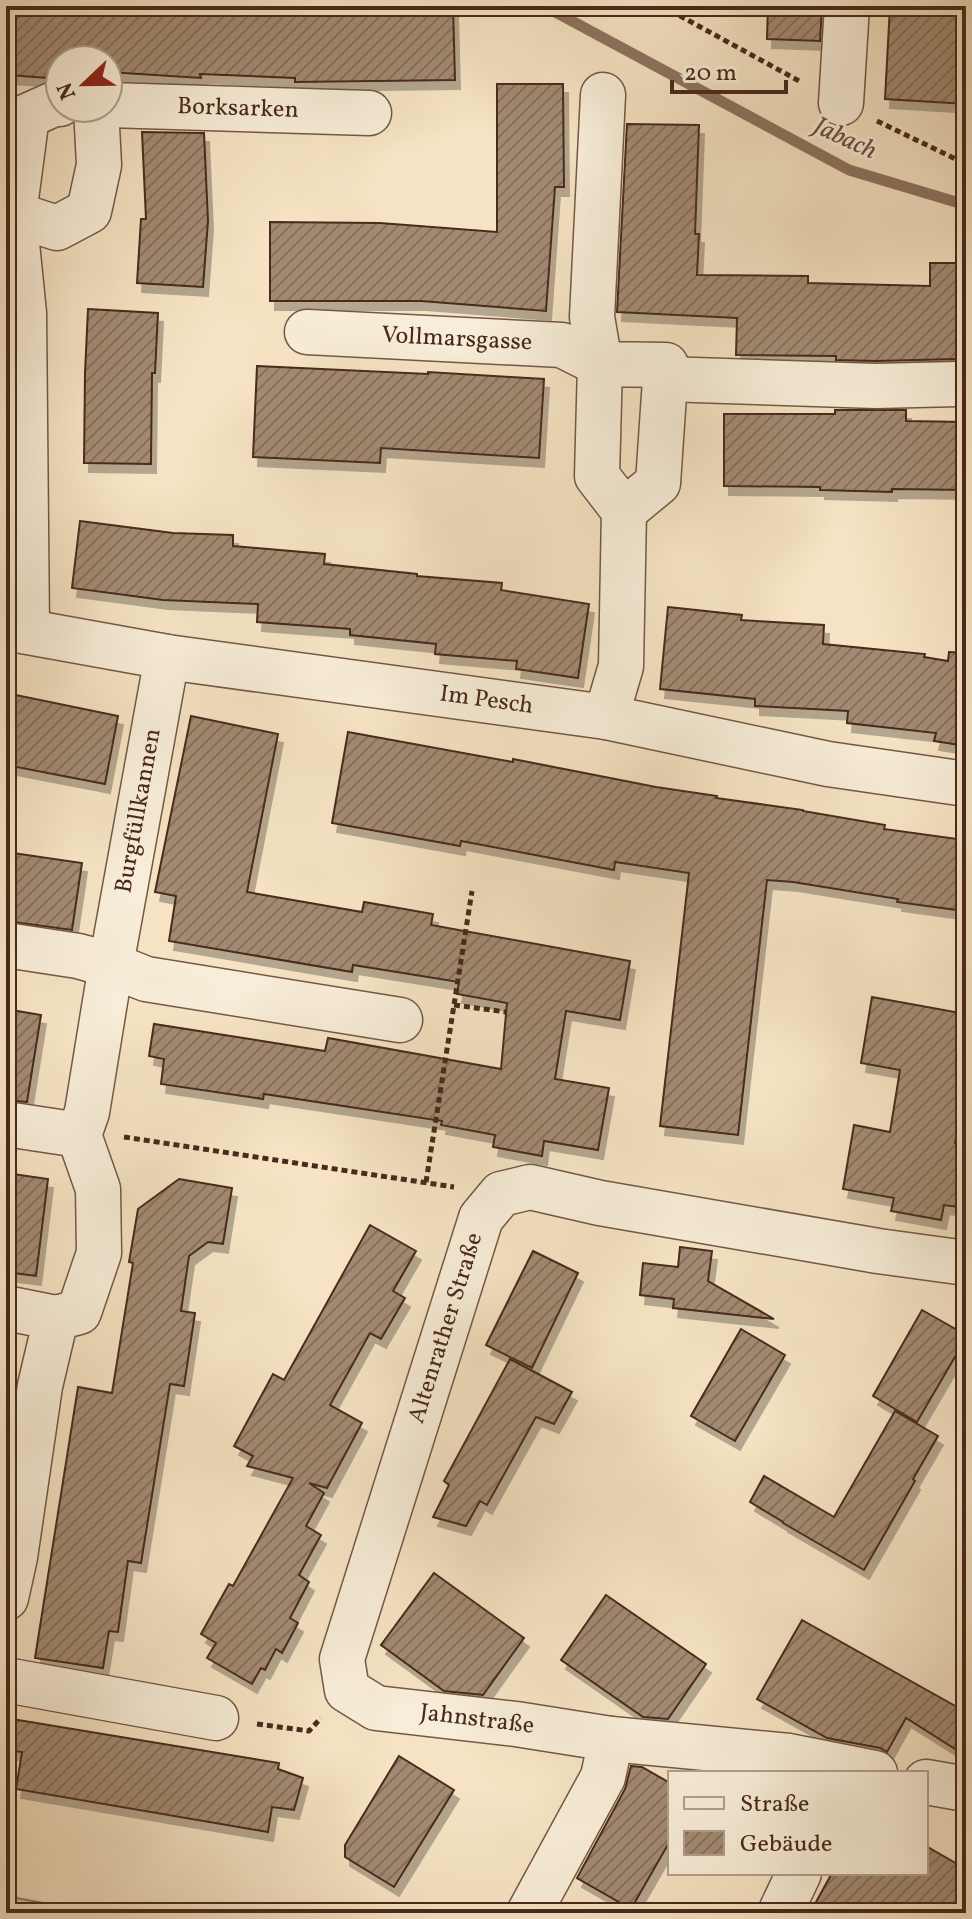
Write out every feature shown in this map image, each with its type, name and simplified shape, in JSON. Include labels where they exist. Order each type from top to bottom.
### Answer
[{"type":"street","points":[[841,103],[847,6]]},
{"type":"street","points":[[603,95],[592,317],[600,364],[597,476],[624,511],[621,666],[606,717]]},
{"type":"street","name":"Borksarken","points":[[124,105],[369,113]]},
{"type":"street","points":[[17,630],[24,313],[10,214],[27,116],[44,108]]},
{"type":"street","points":[[10,214],[57,228],[89,211],[99,165],[97,124]]},
{"type":"street","name":"Vollmarsgasse","points":[[307,332],[562,345],[600,364],[666,365],[664,379],[876,386],[958,384]]},
{"type":"street","points":[[624,511],[658,483],[664,379]]},
{"type":"street","name":"Im Pesch","points":[[17,630],[167,657],[606,717],[828,764],[966,784]]},
{"type":"street","name":"Burgfüllkannen","points":[[79,1135],[87,1112],[167,657]]},
{"type":"street","points":[[6,945],[78,956],[146,979],[400,1020]]},
{"type":"street","points":[[6,1124],[79,1135],[98,1189],[99,1253],[79,1312],[56,1318],[6,1308]]},
{"type":"street","points":[[501,1194],[530,1187],[600,1203],[863,1249],[966,1263]]},
{"type":"street","name":"Altenrather Straße","points":[[347,1690],[342,1659],[481,1218],[501,1194]]},
{"type":"street","points":[[6,1598],[40,1386],[56,1318]]},
{"type":"street","points":[[6,1680],[216,1718]]},
{"type":"street","name":"Jahnstraße","points":[[347,1690],[376,1708],[516,1724],[611,1739],[789,1756],[855,1771]]},
{"type":"street","points":[[529,1913],[603,1777],[611,1739]]},
{"type":"street","points":[[928,1782],[966,1789]]},
{"type":"street","points":[[780,1913],[798,1875]]},
{"type":"path","points":[[426,1182],[472,891]]},
{"type":"path","points":[[454,1005],[506,1012]]},
{"type":"path","points":[[79,1135],[105,1134],[501,1194]]},
{"type":"path","points":[[216,1718],[309,1731],[347,1690]]},
{"type":"shaded area","points":[[6,1896],[96,1913],[6,1913]]},
{"type":"building","points":[[14,6],[453,6],[455,80],[295,82],[295,78],[200,74],[201,78],[124,73],[124,44],[44,44],[44,78],[9,75]]},
{"type":"building","points":[[768,6],[822,6],[820,41],[767,39]]},
{"type":"building","points":[[890,6],[966,6],[966,104],[885,99]]},
{"type":"building","points":[[497,84],[563,84],[564,187],[555,187],[546,311],[421,301],[270,301],[270,222],[380,223],[497,232]]},
{"type":"building","points":[[627,124],[699,125],[695,234],[699,234],[697,275],[808,276],[808,283],[930,286],[930,263],[966,263],[966,361],[736,355],[737,318],[617,312]]},
{"type":"building","points":[[142,132],[204,133],[208,221],[203,287],[137,283],[141,219],[146,219]]},
{"type":"building","points":[[88,309],[158,313],[155,373],[152,373],[151,464],[84,463]]},
{"type":"building","points":[[257,366],[544,379],[539,458],[381,448],[380,463],[253,457]]},
{"type":"building","points":[[835,410],[906,410],[906,421],[966,422],[966,490],[892,489],[892,492],[820,490],[820,487],[724,486],[724,414],[835,414]]},
{"type":"building","points":[[80,521],[173,533],[233,535],[233,546],[325,554],[324,564],[502,583],[501,590],[589,604],[578,678],[516,669],[517,661],[435,654],[436,644],[350,635],[350,629],[257,622],[258,604],[163,600],[72,588]]},
{"type":"building","points":[[668,607],[742,615],[741,620],[824,625],[823,644],[925,654],[924,657],[948,661],[949,652],[966,653],[966,746],[934,741],[936,733],[847,723],[848,711],[755,706],[755,699],[660,689]]},
{"type":"building","points":[[6,693],[118,716],[105,784],[6,765]]},
{"type":"building","points":[[191,716],[278,734],[247,892],[362,912],[364,902],[433,914],[431,925],[630,961],[620,1020],[566,1011],[555,1079],[609,1088],[598,1150],[544,1141],[542,1156],[493,1147],[495,1135],[441,1125],[442,1121],[264,1094],[263,1099],[161,1084],[164,1059],[149,1056],[154,1024],[325,1051],[328,1038],[501,1069],[507,1003],[457,994],[459,982],[353,965],[352,972],[169,941],[176,896],[155,892]]},
{"type":"building","points":[[348,732],[513,762],[513,759],[716,798],[803,810],[885,825],[884,829],[965,840],[957,910],[767,880],[738,1135],[660,1126],[689,873],[615,862],[614,870],[461,841],[460,846],[332,823]]},
{"type":"building","points":[[6,852],[82,863],[72,930],[6,921]]},
{"type":"building","points":[[872,997],[966,1014],[966,1078],[955,1143],[966,1145],[966,1208],[944,1205],[941,1220],[891,1211],[894,1198],[843,1189],[854,1125],[890,1132],[900,1070],[861,1063]]},
{"type":"building","points":[[6,1009],[41,1015],[27,1102],[6,1100]]},
{"type":"building","points":[[6,1173],[48,1179],[36,1276],[6,1272]]},
{"type":"building","points":[[179,1179],[232,1188],[223,1244],[208,1242],[189,1256],[181,1311],[195,1313],[184,1386],[170,1384],[141,1563],[128,1561],[118,1632],[109,1631],[103,1668],[35,1658],[78,1387],[112,1393],[133,1263],[129,1262],[138,1209]]},
{"type":"building","points":[[370,1225],[416,1251],[393,1291],[405,1298],[381,1339],[370,1333],[330,1405],[362,1423],[327,1488],[309,1483],[324,1493],[306,1526],[321,1535],[299,1575],[309,1582],[290,1618],[298,1623],[282,1653],[276,1649],[265,1670],[261,1668],[252,1684],[207,1658],[216,1643],[201,1634],[229,1584],[233,1586],[293,1478],[247,1466],[253,1456],[234,1446],[273,1374],[284,1380]]},
{"type":"building","points":[[680,1247],[712,1251],[708,1281],[774,1319],[673,1308],[674,1299],[640,1295],[643,1263],[678,1267]]},
{"type":"building","points":[[533,1251],[578,1273],[532,1368],[486,1345]]},
{"type":"building","points":[[922,1310],[966,1335],[966,1338],[917,1422],[873,1396]]},
{"type":"building","points":[[741,1329],[785,1355],[735,1441],[691,1416]]},
{"type":"building","points":[[510,1359],[572,1392],[554,1424],[536,1417],[487,1505],[480,1501],[466,1526],[433,1517],[449,1485],[444,1481]]},
{"type":"building","points":[[895,1411],[938,1436],[864,1570],[750,1502],[764,1476],[834,1517]]},
{"type":"building","points":[[434,1573],[524,1638],[483,1695],[444,1691],[381,1645]]},
{"type":"building","points":[[606,1595],[706,1664],[668,1719],[643,1717],[561,1660]]},
{"type":"building","points":[[802,1620],[966,1712],[966,1756],[906,1718],[887,1752],[827,1738],[757,1699]]},
{"type":"building","points":[[6,1718],[279,1763],[278,1769],[303,1778],[294,1810],[272,1807],[268,1832],[16,1789],[22,1752],[6,1750]]},
{"type":"building","points":[[399,1756],[454,1790],[394,1887],[345,1857],[345,1845]]},
{"type":"building","points":[[631,1766],[642,1767],[668,1782],[668,1844],[631,1909],[577,1878],[625,1789]]},
{"type":"building","points":[[928,1847],[966,1869],[966,1903],[957,1902],[955,1913],[810,1913],[831,1875],[928,1875]]},
{"type":"waterway","name":"Jabach","points":[[544,6],[849,170],[966,205]]}]
